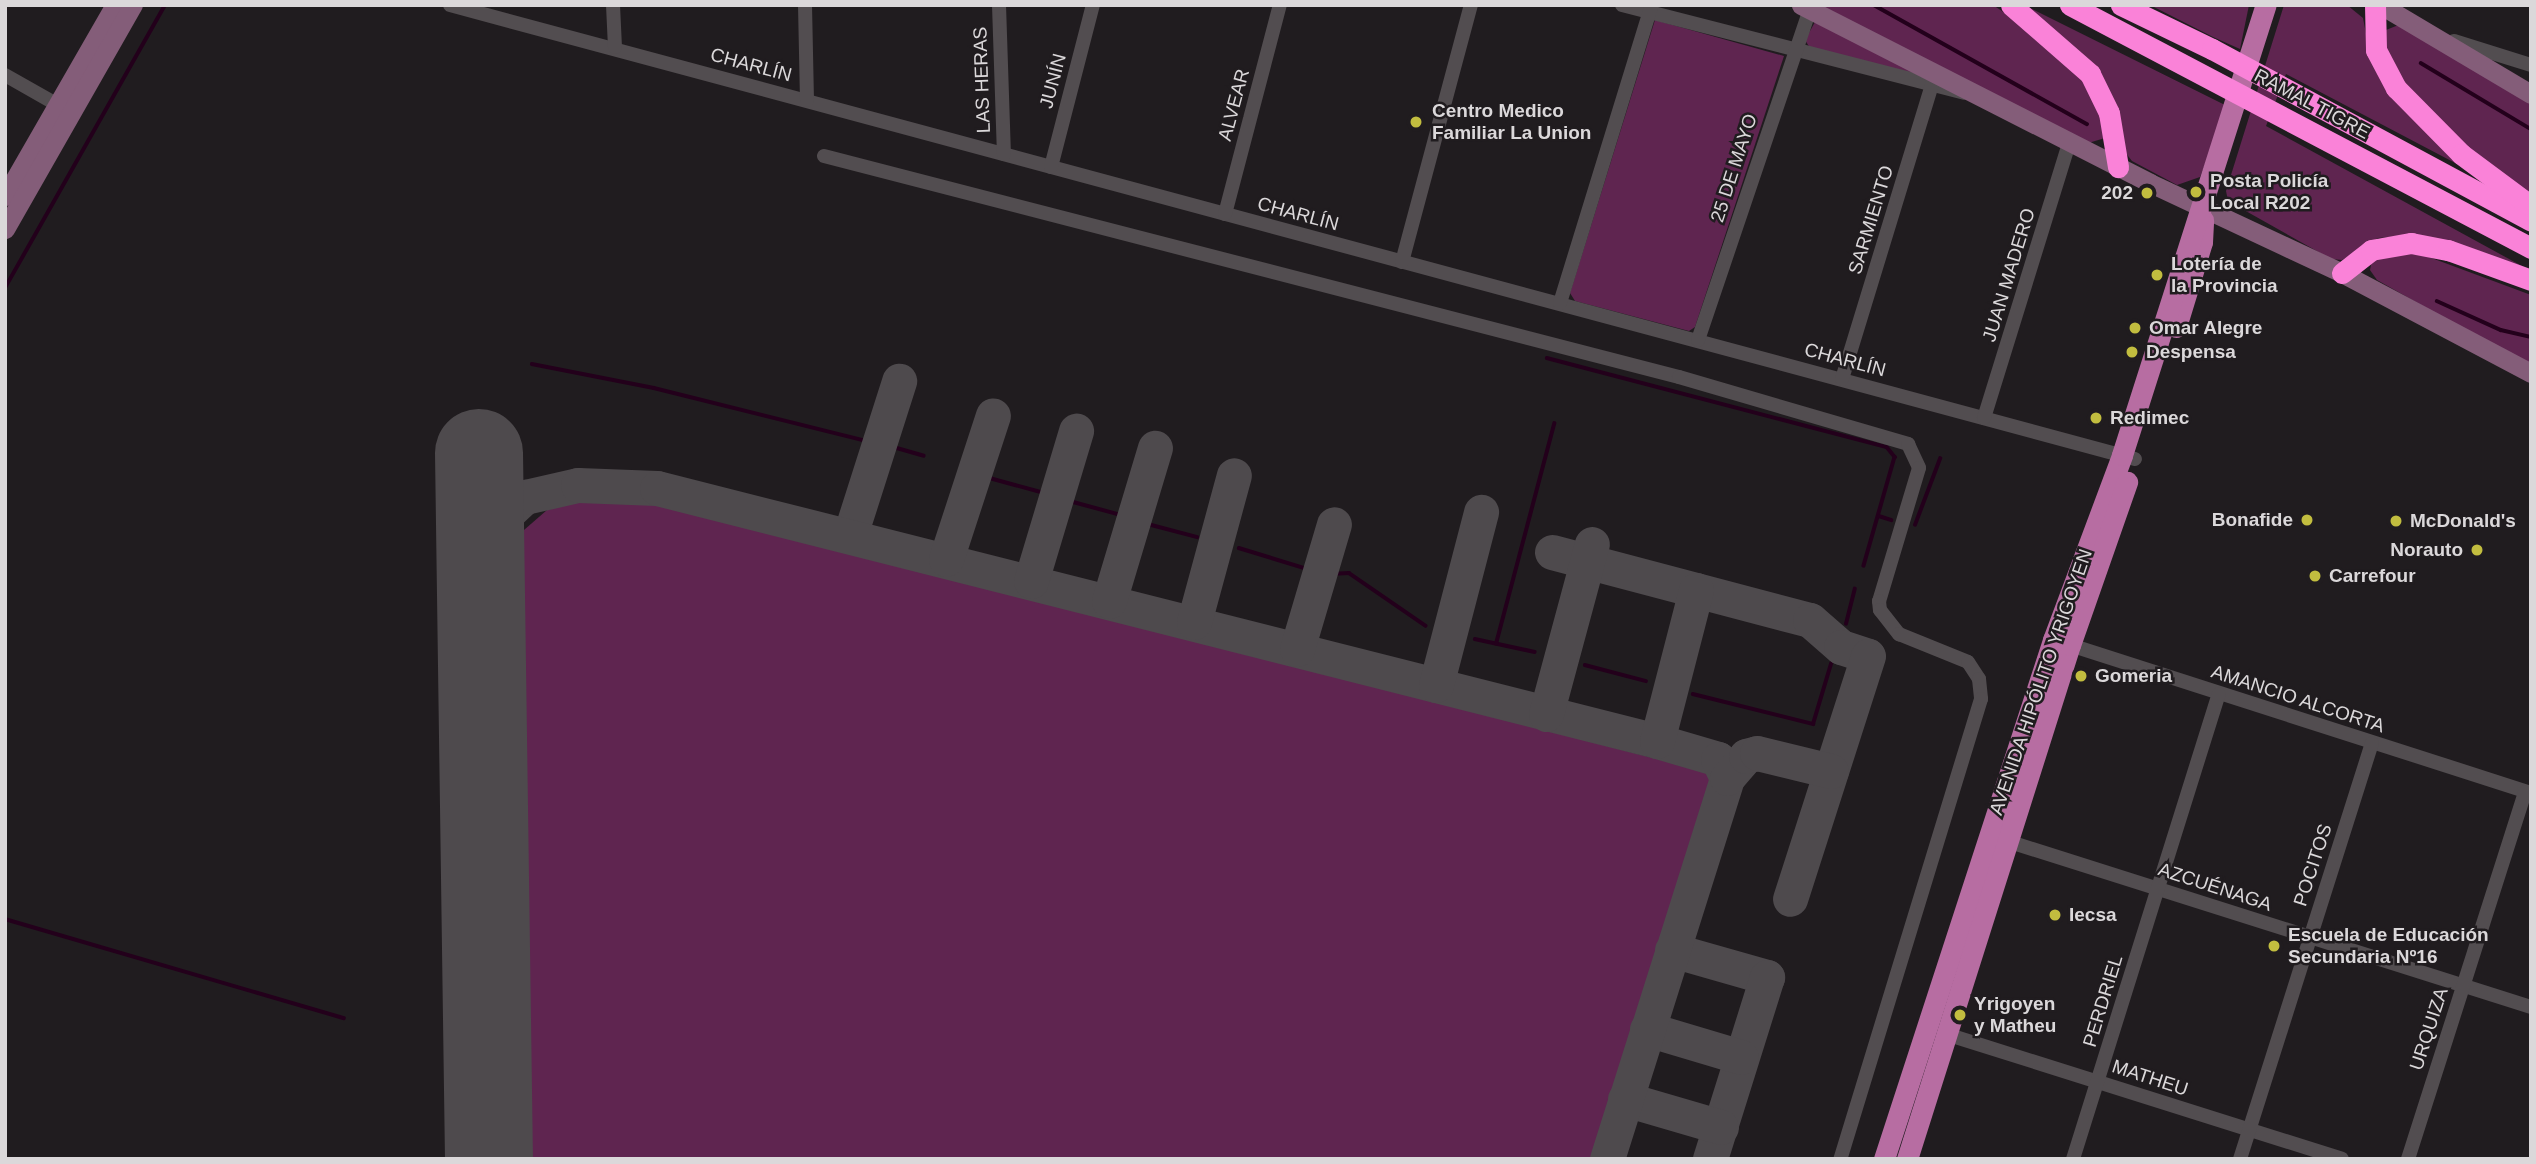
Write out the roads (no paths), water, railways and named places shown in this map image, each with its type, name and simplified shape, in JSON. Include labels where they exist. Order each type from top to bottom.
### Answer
[{"type":"highway","points":[[2011,5],[2090,74],[2109,113],[2118,167]]},
{"type":"highway","name":"RAMAL TIGRE","points":[[2070,5],[2204,72],[2531,248]]},
{"type":"highway","name":"RAMAL TIGRE","points":[[2121,5],[2288,89],[2531,221]]},
{"type":"highway","points":[[2375,5],[2376,50],[2396,88],[2461,155],[2531,206]]},
{"type":"highway","points":[[2342,273],[2371,250],[2411,243],[2448,250],[2531,280]]},
{"type":"main road","name":"AVENIDA HIPÓLITO YRIGOYEN","points":[[1907,1159],[1947,1034],[1956,970],[2062,642],[2128,457],[2185,247],[2203,206],[2266,5]]},
{"type":"main road","name":"AVENIDA HIPÓLITO YRIGOYEN","points":[[1884,1159],[2007,841],[2062,642]]},
{"type":"street","points":[[5,196],[116,5]]},
{"type":"street","points":[[5,229],[133,5]]},
{"type":"street","name":"CHARLÍN","points":[[450,5],[615,47],[2128,457]]},
{"type":"street","points":[[613,5],[615,47]]},
{"type":"street","points":[[805,5],[807,100]]},
{"type":"street","name":"LAS HERAS","points":[[999,5],[1004,154]]},
{"type":"street","name":"JUNÍN","points":[[1051,167],[1093,5]]},
{"type":"street","name":"ALVEAR","points":[[1225,214],[1280,5]]},
{"type":"street","points":[[1402,262],[1471,5]]},
{"type":"street","points":[[1622,5],[1651,9],[1792,51],[1933,79],[1982,96],[2069,143],[2342,273],[2531,373]]},
{"type":"street","points":[[2381,5],[2531,94]]},
{"type":"street","points":[[1805,7],[1933,79]]},
{"type":"street","name":"25 DE MAYO","points":[[1698,341],[1805,7]]},
{"type":"street","points":[[1559,303],[1651,9]]},
{"type":"street","points":[[2429,32],[2531,65]]},
{"type":"street","points":[[5,75],[58,105]]},
{"type":"street","name":"SARMIENTO","points":[[1842,379],[1933,79]]},
{"type":"street","name":"JUAN MADERO","points":[[1984,418],[2069,143]]},
{"type":"street","points":[[824,156],[1679,377],[1908,444],[1919,468],[1879,601],[1881,610],[1899,634],[1968,662],[1979,679],[1981,699],[1840,1159]]},
{"type":"street","name":"AMANCIO ALCORTA","points":[[2062,642],[2528,792]]},
{"type":"street","name":"PERDRIEL","points":[[2073,1159],[2219,694]]},
{"type":"street","name":"POCITOS","points":[[2240,1159],[2372,743]]},
{"type":"street","name":"URQUIZA","points":[[2409,1159],[2528,792]]},
{"type":"street","name":"AZCUÉNAGA","points":[[2007,841],[2531,1007]]},
{"type":"street","name":"MATHEU","points":[[1947,1034],[2342,1159]]},
{"type":"waterway","points":[[5,288],[165,5]]},
{"type":"waterway","points":[[1874,5],[2087,124]]},
{"type":"waterway","points":[[2421,63],[2531,129]]},
{"type":"waterway","points":[[2437,301],[2501,330],[2531,337]]},
{"type":"waterway","points":[[1547,358],[1887,447],[1895,457],[1864,566]]},
{"type":"waterway","points":[[532,364],[654,388],[863,440]]},
{"type":"waterway","points":[[1496,644],[1554,424]]},
{"type":"waterway","points":[[890,446],[924,456]]},
{"type":"waterway","points":[[1915,525],[1940,459]]},
{"type":"waterway","points":[[986,477],[1048,494]]},
{"type":"waterway","points":[[1066,500],[1125,516]]},
{"type":"waterway","points":[[1879,516],[1891,520]]},
{"type":"waterway","points":[[1144,523],[1197,537]]},
{"type":"waterway","points":[[1239,548],[1311,570]]},
{"type":"waterway","points":[[1330,574],[1349,573],[1426,626]]},
{"type":"waterway","points":[[1846,624],[1855,589]]},
{"type":"waterway","points":[[1475,639],[1535,652]]},
{"type":"waterway","points":[[1693,694],[1813,724],[1831,664]]},
{"type":"waterway","points":[[1585,665],[1646,681]]},
{"type":"waterway","points":[[5,919],[344,1018]]},
{"type":"place","name":"Centro Medico Familiar La Union","points":[[1416,122]]},
{"type":"place","name":"Posta Policía Local R202","points":[[2196,192]]},
{"type":"place","name":"202","points":[[2147,193]]},
{"type":"place","name":"Lotería de la Provincia","points":[[2157,275]]},
{"type":"place","name":"Omar Alegre","points":[[2135,328]]},
{"type":"place","name":"Despensa","points":[[2132,352]]},
{"type":"place","name":"Redimec","points":[[2096,418]]},
{"type":"place","name":"Bonafide","points":[[2307,520]]},
{"type":"place","name":"McDonald's","points":[[2396,521]]},
{"type":"place","name":"Norauto","points":[[2477,550]]},
{"type":"place","name":"Carrefour","points":[[2315,576]]},
{"type":"place","name":"Gomeria","points":[[2081,676]]},
{"type":"place","name":"Iecsa","points":[[2055,915]]},
{"type":"place","name":"Escuela de Educación Secundaria Nº16","points":[[2274,946]]},
{"type":"place","name":"Yrigoyen y Matheu","points":[[1960,1015]]}]
